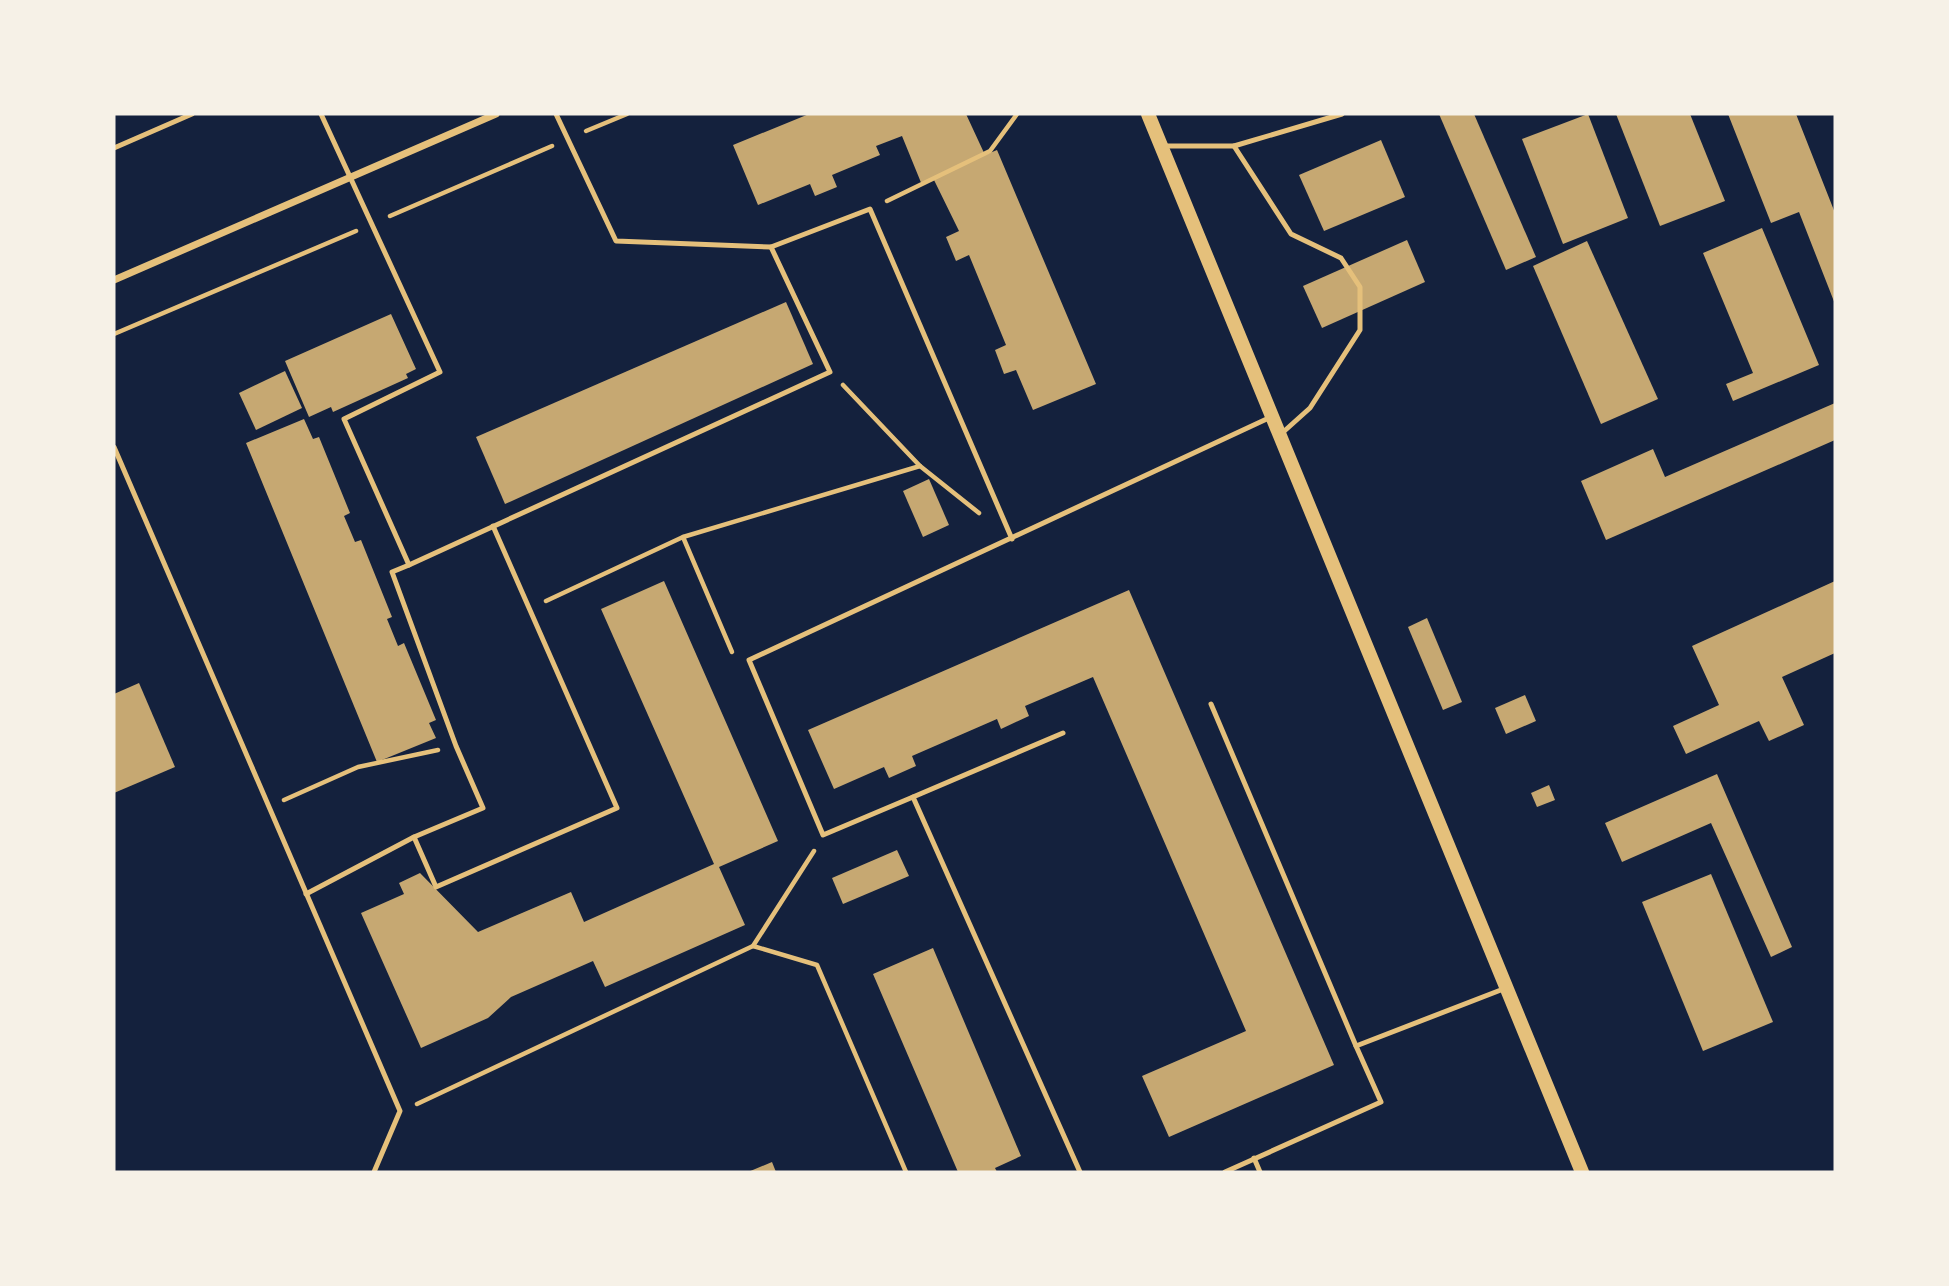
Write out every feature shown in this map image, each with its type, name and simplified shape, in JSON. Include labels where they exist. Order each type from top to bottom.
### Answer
[{"type":"main road","points":[[1149,114],[1582,1172]]},
{"type":"street","points":[[114,280],[496,114]]},
{"type":"lane","points":[[114,148],[192,114]]},
{"type":"lane","points":[[321,114],[440,372],[344,419],[410,565]]},
{"type":"lane","points":[[556,114],[616,241],[771,247],[870,209],[1012,539]]},
{"type":"lane","points":[[1162,146],[1234,146],[1342,114]]},
{"type":"lane","points":[[1234,146],[1291,234],[1341,258],[1360,287],[1360,330],[1310,408],[1281,434]]},
{"type":"lane","points":[[306,894],[414,837],[484,808],[456,746],[391,572],[831,372],[771,247]]},
{"type":"lane","points":[[1063,733],[823,835],[749,660],[1273,415]]},
{"type":"lane","points":[[114,447],[400,1111],[374,1172]]},
{"type":"lane","points":[[414,837],[436,887],[617,808],[494,526]]},
{"type":"lane","points":[[1211,704],[1381,1102],[1225,1172]]},
{"type":"lane","points":[[913,797],[1080,1172]]},
{"type":"lane","points":[[1356,1046],[1506,988]]},
{"type":"lane","points":[[1254,1158],[1260,1172]]},
{"type":"path","points":[[870,209],[990,151],[1017,114]]},
{"type":"path","points":[[831,372],[920,466],[1012,539]]},
{"type":"path","points":[[530,608],[676,540],[920,466]]},
{"type":"path","points":[[269,807],[358,767],[456,746]]},
{"type":"path","points":[[400,1111],[753,946],[823,835]]},
{"type":"path","points":[[753,946],[817,965],[906,1172]]},
{"type":"building","points":[[809,114],[966,114],[985,155],[997,150],[1096,384],[1033,410],[1016,370],[1004,374],[995,350],[1006,345],[969,255],[956,261],[946,237],[959,231],[934,180],[922,185],[902,136],[876,146],[880,155],[832,175],[837,187],[815,196],[810,184],[758,205],[733,145]]},
{"type":"building","points":[[1439,114],[1474,114],[1536,257],[1506,270]]},
{"type":"building","points":[[1588,114],[1628,218],[1563,244],[1522,139]]},
{"type":"building","points":[[1616,114],[1690,114],[1725,201],[1660,226]]},
{"type":"building","points":[[1728,114],[1796,114],[1835,213],[1835,304],[1799,212],[1771,223]]},
{"type":"building","points":[[1381,140],[1405,197],[1324,231],[1299,175]]},
{"type":"building","points":[[1762,228],[1819,365],[1733,401],[1726,384],[1753,373],[1703,253]]},
{"type":"building","points":[[1407,240],[1425,282],[1322,328],[1303,286]]},
{"type":"building","points":[[1587,241],[1658,399],[1601,424],[1533,266]]},
{"type":"building","points":[[786,302],[813,364],[505,504],[476,437]]},
{"type":"building","points":[[391,314],[416,369],[406,374],[408,378],[333,412],[331,407],[309,417],[285,361]]},
{"type":"building","points":[[285,371],[302,408],[256,430],[239,393]]},
{"type":"building","points":[[1835,403],[1835,440],[1606,540],[1581,481],[1653,449],[1665,477]]},
{"type":"building","points":[[304,419],[313,439],[319,437],[350,513],[344,516],[355,542],[361,540],[392,617],[387,619],[398,646],[404,643],[436,720],[429,723],[436,738],[377,762],[246,443]]},
{"type":"building","points":[[929,479],[949,525],[923,537],[903,491]]},
{"type":"building","points":[[664,581],[778,841],[719,867],[745,925],[605,987],[593,961],[511,997],[488,1018],[421,1048],[361,913],[404,894],[399,883],[420,873],[478,932],[571,892],[584,922],[714,864],[601,609]]},
{"type":"building","points":[[1835,581],[1835,653],[1782,677],[1804,725],[1769,741],[1759,721],[1686,754],[1673,726],[1719,705],[1692,646]]},
{"type":"building","points":[[1129,590],[1334,1065],[1169,1137],[1142,1076],[1246,1031],[1093,677],[1025,706],[1029,716],[1001,729],[997,719],[912,756],[916,766],[889,778],[884,767],[834,789],[808,730]]},
{"type":"building","points":[[1427,618],[1462,702],[1443,710],[1408,627]]},
{"type":"building","points":[[139,683],[175,767],[114,793],[114,694]]},
{"type":"building","points":[[1525,695],[1536,721],[1506,734],[1495,708]]},
{"type":"building","points":[[1717,774],[1792,947],[1771,957],[1711,823],[1622,862],[1605,823]]},
{"type":"building","points":[[1549,785],[1555,800],[1537,807],[1531,793]]},
{"type":"building","points":[[897,850],[909,876],[843,904],[832,878]]},
{"type":"building","points":[[1711,874],[1773,1022],[1703,1051],[1642,902]]},
{"type":"building","points":[[933,948],[1021,1156],[995,1168],[997,1172],[958,1172],[873,974]]},
{"type":"building","points":[[772,1162],[776,1172],[748,1172]]}]
